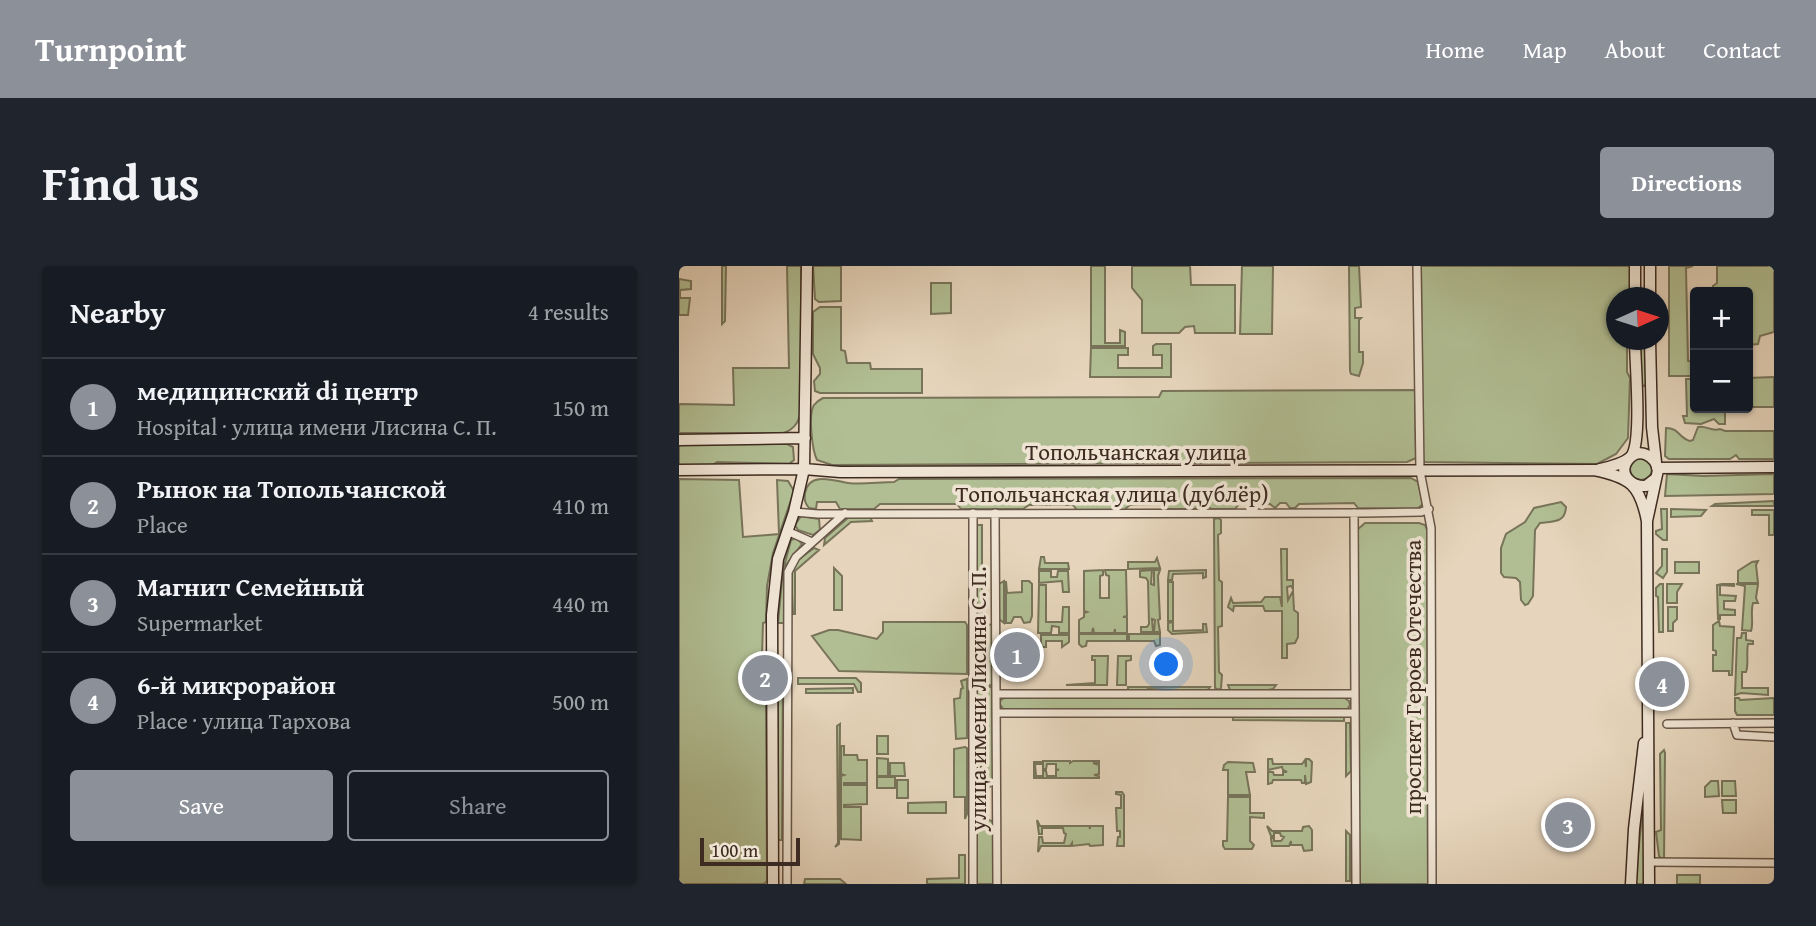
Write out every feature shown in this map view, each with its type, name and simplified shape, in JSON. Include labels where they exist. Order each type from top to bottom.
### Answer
[{"type":"main road","points":[[773,884],[772,615],[778,559],[794,512],[804,469],[807,266]]},
{"type":"main road","points":[[1635,266],[1635,287]]},
{"type":"main road","points":[[1650,266],[1650,287]]},
{"type":"main road","points":[[1635,350],[1636,433],[1625,470],[1626,478],[1640,494],[1647,521]]},
{"type":"main road","points":[[1650,350],[1656,470],[1647,521],[1650,884]]},
{"type":"main road","points":[[1636,390],[1651,390]]},
{"type":"main road","points":[[679,440],[805,438]]},
{"type":"main road","points":[[1631,457],[1645,454],[1656,470]]},
{"type":"main road","name":"Топольчанская улица","points":[[1594,470],[1631,457]]},
{"type":"main road","points":[[1656,470],[1774,467]]},
{"type":"main road","name":"Топольчанская улица","points":[[679,470],[1594,470],[1618,476],[1632,484]]},
{"type":"main road","points":[[1632,484],[1646,486],[1656,470]]},
{"type":"main road","points":[[1631,884],[1642,752],[1647,730]]},
{"type":"street","name":"проспект Героев Отечества","points":[[1417,266],[1420,471],[1431,528],[1432,884]]},
{"type":"street","name":"Топольчанская улица (дублёр)","points":[[794,512],[1421,513],[1429,509]]},
{"type":"street","points":[[787,884],[787,581],[791,564],[845,513]]},
{"type":"street","name":"улица имени Лисина С. П.","points":[[973,513],[973,884]]},
{"type":"street","name":"улица имени Лисина С. П.","points":[[995,513],[997,884]]},
{"type":"street","points":[[1354,513],[1356,884]]},
{"type":"street","points":[[818,514],[827,530]]},
{"type":"street","points":[[787,531],[812,542]]},
{"type":"street","points":[[997,694],[1355,694]]},
{"type":"street","points":[[997,713],[1355,713]]},
{"type":"street","points":[[1733,723],[1737,735],[1774,737]]},
{"type":"street","points":[[1667,724],[1774,723]]},
{"type":"street","points":[[1649,862],[1774,863]]},
{"type":"green space","points":[[722,266],[726,266],[725,321],[722,324]]},
{"type":"green space","points":[[787,266],[801,266],[801,410],[796,424],[784,433],[679,433],[679,404],[734,405],[733,368],[789,368]]},
{"type":"green space","points":[[813,266],[841,266],[841,301],[819,302],[815,299]]},
{"type":"green space","points":[[1091,266],[1105,266],[1105,343],[1120,343],[1120,330],[1125,332],[1125,346],[1091,346]]},
{"type":"green space","points":[[1132,266],[1190,266],[1191,285],[1235,285],[1235,333],[1195,333],[1194,326],[1185,327],[1179,333],[1142,333],[1142,300],[1132,288]]},
{"type":"green space","points":[[1242,266],[1273,266],[1272,334],[1240,334]]},
{"type":"green space","points":[[1349,266],[1359,266],[1361,307],[1355,308],[1355,318],[1361,318],[1359,352],[1363,352],[1363,363],[1359,376],[1351,374],[1350,371]]},
{"type":"green space","points":[[1421,266],[1630,266],[1630,287],[1606,287],[1606,350],[1627,350],[1627,372],[1630,378],[1628,438],[1616,454],[1597,464],[1425,462],[1422,459]]},
{"type":"green space","points":[[1669,266],[1693,266],[1686,268],[1690,376],[1669,376]]},
{"type":"green space","points":[[1717,266],[1774,266],[1774,332],[1760,336],[1758,344],[1753,344],[1753,287],[1713,287],[1717,283]]},
{"type":"green space","points":[[679,279],[691,281],[691,289],[680,290],[680,298],[690,298],[688,315],[679,315]]},
{"type":"green space","points":[[931,283],[951,283],[951,313],[931,314]]},
{"type":"green space","points":[[820,307],[841,307],[841,350],[845,351],[847,363],[870,363],[871,369],[922,369],[922,393],[815,391],[814,381],[820,374],[820,368],[813,354],[813,312]]},
{"type":"green space","points":[[1171,344],[1171,377],[1090,377],[1091,348],[1128,348],[1128,355],[1118,355],[1118,368],[1162,368],[1162,355],[1153,355],[1153,346]]},
{"type":"green space","points":[[1640,350],[1646,350],[1646,384],[1641,385]]},
{"type":"green space","points":[[1774,377],[1774,407],[1753,407],[1753,378]]},
{"type":"green space","points":[[1686,379],[1690,379],[1690,413],[1725,413],[1725,424],[1719,424],[1714,419],[1701,424],[1685,423],[1683,416],[1687,416]]},
{"type":"green space","points":[[1415,390],[1416,458],[1407,462],[832,465],[817,460],[811,432],[812,410],[816,402],[823,398],[1159,397],[1162,391]]},
{"type":"green space","points":[[1698,427],[1725,431],[1774,431],[1774,459],[1739,459],[1736,455],[1730,459],[1669,459],[1665,456],[1666,428],[1690,441],[1693,440]]},
{"type":"green space","points":[[679,444],[787,444],[793,447],[794,460],[789,464],[717,462],[713,465],[679,465]]},
{"type":"green space","points":[[1641,458],[1649,461],[1652,469],[1649,477],[1641,480],[1633,477],[1630,469],[1633,461]]},
{"type":"green space","points":[[1667,474],[1774,474],[1774,494],[1665,496]]},
{"type":"green space","points":[[1411,478],[1418,482],[1423,504],[1417,509],[1358,508],[1354,503],[1299,504],[1290,508],[1286,503],[1280,503],[1275,508],[1270,504],[1239,504],[1235,509],[1211,509],[1207,504],[1199,505],[1195,509],[1168,509],[1163,504],[1130,505],[1124,510],[1077,510],[1073,505],[1029,505],[1023,509],[961,509],[957,504],[880,504],[874,509],[840,509],[836,502],[817,502],[816,509],[809,508],[805,498],[807,486],[823,479],[859,484],[894,482],[899,479]]},
{"type":"green space","points":[[679,479],[739,480],[743,537],[779,534],[777,480],[788,481],[794,491],[773,553],[767,586],[766,622],[763,623],[761,690],[766,691],[767,881],[764,884],[679,884]]},
{"type":"green space","points":[[1774,501],[1774,506],[1712,506],[1715,504]]},
{"type":"green space","points":[[1561,502],[1566,507],[1563,516],[1557,521],[1540,523],[1535,530],[1533,596],[1525,605],[1521,600],[1520,582],[1516,578],[1504,577],[1501,573],[1501,548],[1506,534],[1525,522],[1534,508]]},
{"type":"green space","points":[[1661,509],[1667,509],[1667,540],[1656,534],[1656,531],[1662,529]]},
{"type":"green space","points":[[1671,509],[1706,510],[1701,516],[1671,517]]},
{"type":"green space","points":[[1752,510],[1774,510],[1774,535],[1769,535],[1769,515],[1752,515]]},
{"type":"green space","points":[[801,516],[819,519],[820,530],[813,535],[798,530],[795,525]]},
{"type":"green space","points":[[849,517],[870,517],[872,521],[851,522],[824,545],[825,538]]},
{"type":"green space","points":[[1214,519],[1221,520],[1221,533],[1218,535],[1219,580],[1222,582],[1222,626],[1218,627],[1219,672],[1222,675],[1219,690],[1215,688]]},
{"type":"green space","points":[[1365,523],[1419,523],[1425,525],[1427,530],[1428,884],[1358,884],[1357,530]]},
{"type":"green space","points":[[976,525],[982,525],[982,616],[978,616],[977,612]]},
{"type":"green space","points":[[797,538],[802,544],[786,565],[784,623],[778,623],[783,570],[791,540]]},
{"type":"green space","points":[[814,548],[819,550],[795,571],[793,614],[791,572],[799,559]]},
{"type":"green space","points":[[1281,549],[1287,549],[1287,580],[1293,580],[1293,589],[1291,586],[1287,587],[1288,600],[1293,591],[1294,610],[1298,613],[1298,637],[1295,643],[1287,644],[1287,658],[1282,658],[1282,611],[1265,611],[1263,606],[1234,606],[1233,611],[1228,607],[1231,598],[1233,603],[1261,602],[1265,597],[1280,597],[1282,607]]},
{"type":"green space","points":[[1662,549],[1667,549],[1667,572],[1663,578],[1656,573],[1662,566]]},
{"type":"green space","points":[[1041,557],[1044,557],[1045,563],[1068,563],[1069,569],[1039,569]]},
{"type":"green space","points":[[1157,558],[1160,568],[1128,569],[1128,562],[1155,562]]},
{"type":"green space","points":[[1758,561],[1758,583],[1738,583],[1738,571]]},
{"type":"green space","points":[[1675,562],[1699,562],[1699,573],[1675,573]]},
{"type":"green space","points":[[834,568],[842,576],[842,610],[834,610]]},
{"type":"green space","points":[[1103,570],[1103,575],[1100,576],[1100,598],[1109,598],[1109,576],[1105,570],[1126,570],[1127,616],[1123,617],[1127,617],[1127,633],[1115,633],[1115,629],[1114,633],[1094,633],[1093,628],[1092,633],[1079,633],[1079,620],[1087,612],[1084,611],[1084,571]]},
{"type":"green space","points":[[1152,570],[1151,584],[1154,585],[1154,570],[1160,570],[1160,632],[1154,632],[1155,620],[1152,619],[1153,632],[1141,632],[1141,627],[1147,627],[1149,624],[1148,581],[1140,577],[1140,571]]},
{"type":"green space","points":[[1206,570],[1206,577],[1203,578],[1203,573],[1173,574],[1172,580],[1168,580],[1169,571]]},
{"type":"green space","points":[[1039,571],[1051,571],[1051,577],[1057,577],[1058,571],[1068,571],[1069,592],[1063,592],[1062,581],[1039,583]]},
{"type":"green space","points":[[1004,581],[1004,623],[999,619],[999,584]]},
{"type":"green space","points":[[1006,581],[1007,593],[1022,592],[1022,581],[1032,584],[1030,622],[1024,623],[1021,617],[1014,617],[1011,623],[1006,623]]},
{"type":"green space","points":[[1168,582],[1173,582],[1173,621],[1168,621]]},
{"type":"green space","points":[[1663,584],[1663,632],[1659,632],[1656,596],[1656,588]]},
{"type":"green space","points":[[1667,584],[1682,584],[1677,592],[1677,603],[1667,603]]},
{"type":"green space","points":[[1734,584],[1720,585],[1720,595],[1736,596],[1735,601],[1724,601],[1724,609],[1735,610],[1735,615],[1720,615],[1718,619],[1717,585]]},
{"type":"green space","points":[[1736,584],[1758,584],[1758,603],[1753,603],[1751,631],[1742,630],[1745,586]]},
{"type":"green space","points":[[1039,585],[1046,585],[1046,622],[1062,622],[1063,607],[1069,607],[1069,633],[1059,633],[1059,627],[1052,626],[1051,633],[1038,633]]},
{"type":"green space","points":[[1668,607],[1677,607],[1673,631],[1668,631]]},
{"type":"green space","points":[[1719,621],[1720,626],[1734,627],[1732,675],[1729,675],[1729,671],[1713,671],[1713,655],[1716,655],[1716,651],[1713,650],[1713,625]]},
{"type":"green space","points":[[883,622],[965,622],[967,674],[839,671],[812,636],[838,630],[877,639],[883,632]]},
{"type":"green space","points":[[1173,622],[1173,631],[1203,630],[1203,624],[1206,624],[1207,632],[1172,634],[1168,630],[1168,623]]},
{"type":"green space","points":[[982,623],[982,685],[976,685],[976,625]]},
{"type":"green space","points":[[987,624],[993,625],[994,685],[987,685]]},
{"type":"green space","points":[[1742,633],[1746,633],[1746,640],[1753,641],[1753,644],[1748,644],[1747,669],[1742,672],[1742,688],[1768,688],[1768,695],[1735,695],[1737,638],[1741,638]]},
{"type":"green space","points":[[1079,634],[1127,634],[1127,641],[1087,641],[1086,646],[1082,647],[1079,644]]},
{"type":"green space","points":[[1129,634],[1160,634],[1160,645],[1156,646],[1154,641],[1129,641]]},
{"type":"green space","points":[[1041,635],[1069,635],[1069,642],[1062,647],[1062,641],[1046,641],[1046,647],[1043,647]]},
{"type":"green space","points":[[1092,656],[1108,656],[1107,685],[1066,685],[1095,683],[1095,660],[1092,660]]},
{"type":"green space","points":[[1118,656],[1131,656],[1131,660],[1126,661],[1126,685],[1117,685]]},
{"type":"green space","points":[[778,662],[783,662],[782,840],[778,840]]},
{"type":"green space","points":[[798,678],[856,678],[861,683],[861,692],[858,692],[854,684],[798,684]]},
{"type":"green space","points":[[967,679],[967,738],[956,739],[954,699],[960,698],[963,688],[961,681]]},
{"type":"green space","points":[[1228,685],[1276,685],[1268,690],[1230,690]]},
{"type":"green space","points":[[976,687],[994,687],[994,784],[988,788],[988,819],[995,823],[994,884],[976,884],[975,781],[981,776],[981,737],[976,732]]},
{"type":"green space","points":[[1128,687],[1210,687],[1207,691],[1148,689],[1143,692],[1128,692]]},
{"type":"green space","points":[[853,688],[853,693],[806,693],[806,689]]},
{"type":"green space","points":[[1007,697],[1343,697],[1350,705],[1347,710],[1004,710],[999,703]]},
{"type":"green space","points":[[1735,698],[1774,698],[1774,715],[1737,715]]},
{"type":"green space","points":[[1233,716],[1344,716],[1344,721],[1233,720]]},
{"type":"green space","points":[[1346,723],[1350,723],[1351,771],[1346,776]]},
{"type":"green space","points":[[840,724],[839,844],[835,847],[838,843],[837,726]]},
{"type":"green space","points":[[877,736],[888,736],[888,754],[877,754]]},
{"type":"green space","points":[[841,746],[844,746],[844,755],[857,755],[858,760],[867,760],[867,783],[844,783],[867,785],[867,804],[844,805],[861,807],[861,840],[841,839],[841,776],[844,775],[841,774]]},
{"type":"green space","points":[[965,747],[967,814],[965,819],[965,797],[954,797],[954,749]]},
{"type":"green space","points":[[1664,750],[1664,861],[1659,856],[1656,832],[1661,830],[1660,754]]},
{"type":"green space","points":[[877,758],[888,759],[888,776],[877,776]]},
{"type":"green space","points":[[1268,759],[1272,759],[1273,764],[1302,764],[1305,760],[1306,767],[1306,759],[1309,759],[1312,762],[1311,782],[1306,784],[1305,775],[1305,783],[1301,780],[1273,780],[1268,784],[1268,772],[1283,775],[1283,772],[1287,772],[1282,767],[1268,770]]},
{"type":"green space","points":[[1043,761],[1099,761],[1093,763],[1099,765],[1099,774],[1094,775],[1099,778],[1034,778],[1034,762],[1041,762],[1035,764],[1036,776],[1043,776],[1043,771],[1046,771],[1047,776],[1056,776],[1056,770],[1059,770],[1056,769],[1056,764],[1047,764],[1046,769],[1043,769]]},
{"type":"green space","points":[[1228,762],[1253,763],[1255,772],[1246,772],[1250,795],[1228,795],[1228,770],[1223,770]]},
{"type":"green space","points":[[890,763],[904,763],[905,776],[890,776]]},
{"type":"green space","points":[[877,777],[895,777],[895,788],[877,788]]},
{"type":"green space","points":[[897,780],[908,780],[908,798],[897,798]]},
{"type":"green space","points":[[1711,781],[1718,781],[1719,796],[1705,797],[1705,787]]},
{"type":"green space","points":[[1722,781],[1735,781],[1736,796],[1722,796]]},
{"type":"green space","points":[[1116,792],[1122,792],[1124,795],[1124,846],[1117,846],[1120,831],[1117,831],[1116,808],[1121,808],[1121,795]]},
{"type":"green space","points":[[1644,796],[1645,884],[1635,884]]},
{"type":"green space","points":[[1228,797],[1250,797],[1250,813],[1264,813],[1264,818],[1250,817],[1250,841],[1254,845],[1252,849],[1225,849],[1223,846],[1223,841],[1227,841]]},
{"type":"green space","points":[[1722,800],[1736,800],[1736,813],[1723,813]]},
{"type":"green space","points":[[946,802],[946,813],[908,813],[908,803]]},
{"type":"green space","points":[[1037,820],[1040,826],[1089,826],[1090,829],[1090,826],[1103,826],[1103,845],[1072,846],[1072,843],[1070,846],[1041,846],[1038,852],[1039,837],[1042,837],[1043,843],[1064,843],[1066,834],[1063,828],[1042,828],[1042,834],[1039,834]]},
{"type":"green space","points":[[1267,826],[1272,831],[1302,831],[1303,827],[1309,826],[1312,830],[1312,850],[1304,851],[1302,845],[1291,845],[1291,841],[1289,846],[1272,846],[1271,838],[1281,841],[1284,837],[1280,833],[1271,836]]},
{"type":"green space","points":[[1346,831],[1350,835],[1350,881],[1346,881]]},
{"type":"green space","points":[[959,855],[965,855],[965,884],[927,884],[927,879],[959,878]]},
{"type":"green space","points":[[1677,875],[1700,875],[1700,884],[1677,884]]},
{"type":"green space","points":[[805,879],[840,879],[846,884],[804,884]]},
{"type":"place","name":"медицинский di центр","points":[[1017,655]]},
{"type":"place","name":"Рынок на Топольчанской","points":[[765,678]]},
{"type":"place","name":"6-й микрорайон","points":[[1662,684]]},
{"type":"place","name":"Магнит Семейный","points":[[1568,825]]}]
